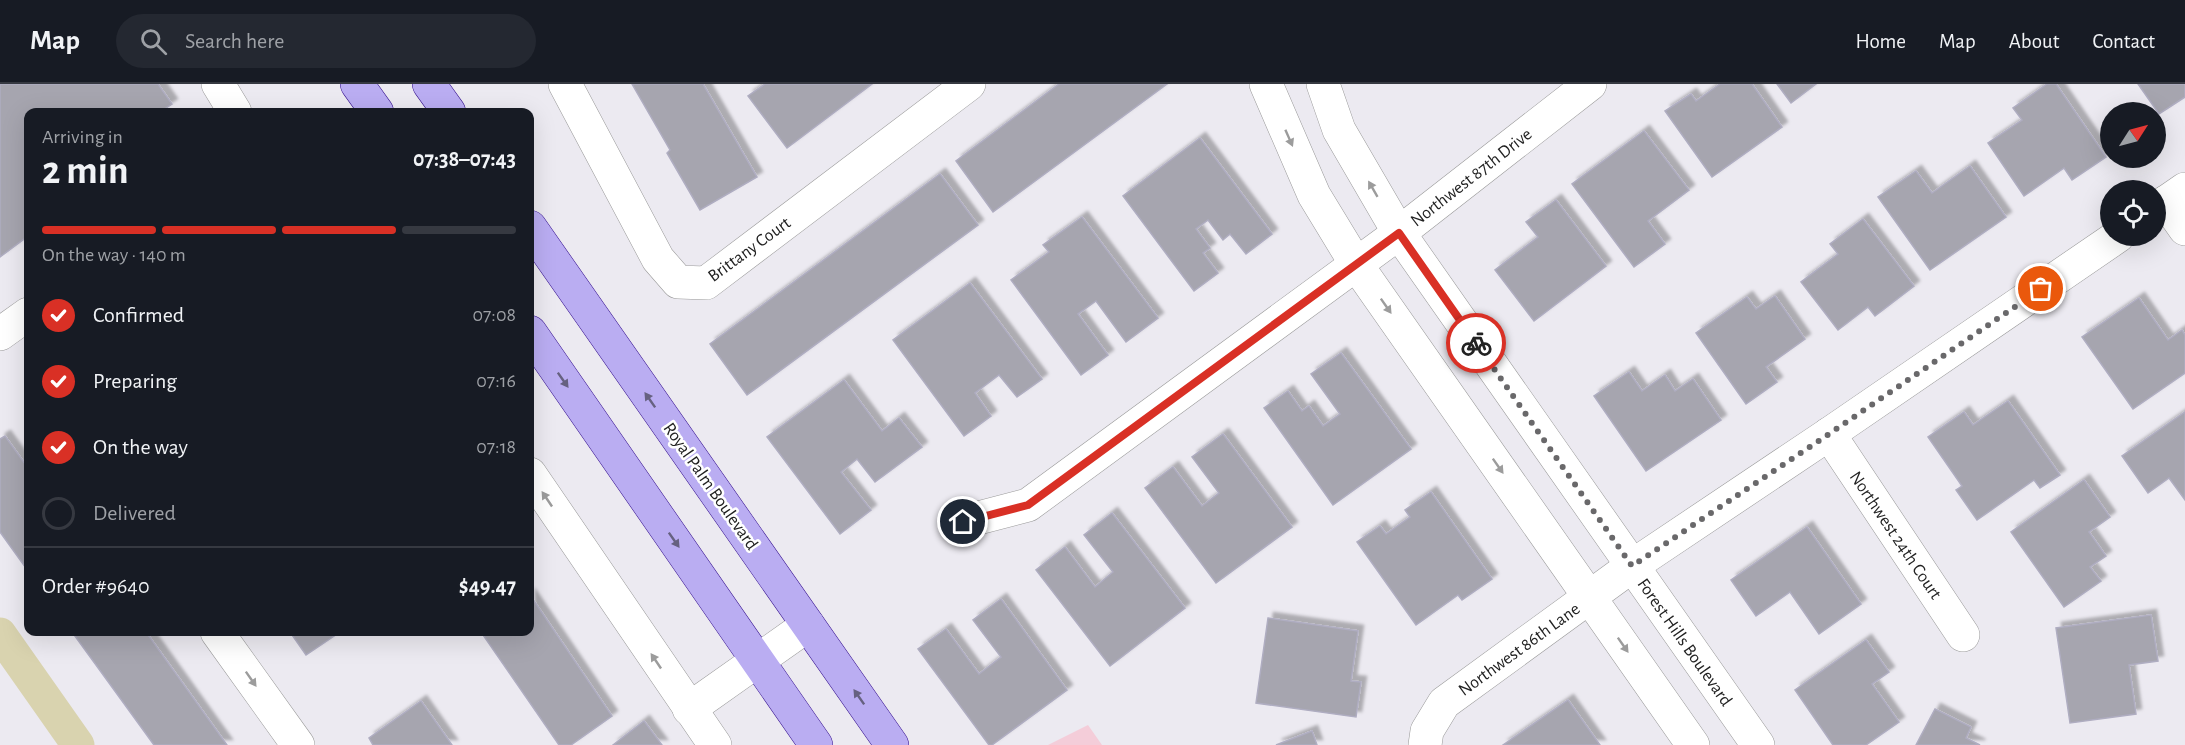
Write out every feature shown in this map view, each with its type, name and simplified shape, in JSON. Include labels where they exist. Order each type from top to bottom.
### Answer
[{"type":"main road","points":[[357,84],[374,108]]},
{"type":"main road","points":[[429,84],[446,108]]},
{"type":"main road","name":"Royal Palm Boulevard","points":[[534,233],[892,745]]},
{"type":"main road","points":[[534,338],[816,745]]},
{"type":"street","points":[[218,84],[233,108]]},
{"type":"street","name":"Brittany Court","points":[[565,84],[658,259],[678,282],[706,283],[969,84]]},
{"type":"street","points":[[1266,84],[1314,195],[1356,264],[1693,745]]},
{"type":"street","name":"Forest Hills Boulevard","points":[[1323,84],[1339,130],[1399,233],[1758,745]]},
{"type":"street","name":"Northwest 87th Drive","points":[[963,522],[1028,505],[1399,233],[1590,84]]},
{"type":"street","points":[[2169,200],[2185,229]]},
{"type":"street","name":"Northwest 86th Lane","points":[[1425,745],[1427,731],[1444,703],[1632,566],[2103,246]]},
{"type":"street","points":[[0,334],[24,317]]},
{"type":"street","name":"Northwest 24th Court","points":[[1829,434],[1963,635]]},
{"type":"street","points":[[534,480],[715,745]]},
{"type":"street","points":[[689,709],[808,625]]},
{"type":"street","points":[[220,636],[298,745]]},
{"type":"shaded area","points":[[1088,725],[1102,745],[1048,745]]},
{"type":"building","points":[[0,84],[158,84],[172,104],[166,108],[24,108],[24,239],[0,257]]},
{"type":"building","points":[[632,84],[703,84],[757,177],[700,210],[667,153],[670,150]]},
{"type":"building","points":[[765,84],[872,84],[787,148],[748,96]]},
{"type":"building","points":[[1059,84],[1167,84],[993,212],[956,161]]},
{"type":"building","points":[[1720,84],[1752,84],[1782,127],[1712,177],[1665,111],[1691,94],[1696,101]]},
{"type":"building","points":[[1777,84],[1816,84],[1791,103]]},
{"type":"building","points":[[2047,84],[2056,84],[2100,148],[2100,161],[2072,180],[2064,168],[2024,196],[1988,143],[2022,120],[2013,108]]},
{"type":"building","points":[[2138,84],[2185,84],[2185,97],[2166,109],[2166,102],[2151,102]]},
{"type":"building","points":[[1644,131],[1689,190],[1648,221],[1665,244],[1634,267],[1572,184]]},
{"type":"building","points":[[1200,138],[1272,234],[1246,254],[1230,234],[1223,240],[1208,220],[1196,229],[1210,248],[1203,253],[1218,273],[1194,291],[1123,196]]},
{"type":"building","points":[[1970,166],[2006,217],[1930,270],[1878,197],[1916,171],[1932,193]]},
{"type":"building","points":[[940,174],[978,225],[747,395],[710,344]]},
{"type":"building","points":[[1556,200],[1606,266],[1534,321],[1495,270],[1538,237],[1526,222]]},
{"type":"building","points":[[1082,217],[1158,318],[1126,342],[1096,301],[1078,314],[1108,355],[1081,375],[1011,280],[1049,252],[1043,245]]},
{"type":"building","points":[[1863,219],[1914,286],[1875,316],[1868,307],[1838,330],[1801,282],[1838,254],[1830,244]]},
{"type":"building","points":[[970,283],[1042,379],[1017,397],[999,375],[975,393],[991,416],[964,436],[893,340]]},
{"type":"building","points":[[1775,296],[1805,339],[1766,367],[1777,382],[1746,404],[1696,333],[1747,297],[1756,309]]},
{"type":"building","points":[[2139,298],[2168,340],[2182,330],[2185,335],[2185,373],[2133,409],[2082,337]]},
{"type":"building","points":[[1341,353],[1411,449],[1333,505],[1264,408],[1288,391],[1302,411],[1309,406],[1323,426],[1340,414],[1311,374]]},
{"type":"building","points":[[1629,372],[1642,391],[1665,375],[1675,391],[1693,379],[1721,420],[1646,471],[1594,396]]},
{"type":"building","points":[[844,380],[882,431],[899,418],[922,447],[875,482],[857,459],[841,472],[871,510],[840,534],[767,437]]},
{"type":"building","points":[[2008,401],[2060,475],[2040,488],[2034,480],[1977,520],[1956,490],[1962,486],[1928,437],[1964,412],[1973,425]]},
{"type":"building","points":[[2185,412],[2185,500],[2169,478],[2148,493],[2122,456]]},
{"type":"building","points":[[1223,434],[1292,527],[1216,583],[1145,488],[1173,467],[1202,506],[1219,493],[1192,457]]},
{"type":"building","points":[[5,436],[24,462],[24,565],[0,532],[0,439]]},
{"type":"building","points":[[2084,480],[2110,517],[2089,532],[2106,556],[2090,567],[2101,581],[2064,607],[2011,532]]},
{"type":"building","points":[[1431,492],[1492,579],[1462,600],[1458,595],[1416,625],[1357,542],[1380,526],[1386,534],[1410,517],[1405,510]]},
{"type":"building","points":[[1112,513],[1185,608],[1110,666],[1036,570],[1065,547],[1095,587],[1113,572],[1084,535]]},
{"type":"building","points":[[1807,527],[1861,604],[1819,634],[1790,592],[1756,616],[1731,580]]},
{"type":"building","points":[[1001,599],[1067,690],[989,745],[918,649],[946,629],[979,674],[1001,657],[973,620]]},
{"type":"building","points":[[534,601],[612,716],[571,745],[559,745],[484,636],[534,636]]},
{"type":"building","points":[[2151,615],[2158,661],[2129,665],[2136,714],[2070,723],[2056,628]]},
{"type":"building","points":[[1268,618],[1358,631],[1351,681],[1361,682],[1356,717],[1256,703]]},
{"type":"building","points":[[75,636],[149,636],[227,745],[154,745]]},
{"type":"building","points":[[293,636],[334,636],[306,655]]},
{"type":"building","points":[[1866,640],[1889,672],[1872,684],[1899,722],[1866,745],[1833,745],[1795,690]]},
{"type":"building","points":[[1568,700],[1600,745],[1503,745]]},
{"type":"building","points":[[421,701],[452,745],[373,745],[369,738]]},
{"type":"building","points":[[1935,709],[1971,727],[1966,738],[1980,745],[1916,745]]},
{"type":"building","points":[[644,721],[662,745],[613,745]]},
{"type":"building","points":[[1312,731],[1317,745],[1276,745]]},
{"type":"waterway","points":[[0,634],[78,745]]},
{"type":"way so far","points":[[1476,343],[1632,566],[2041,289]]},
{"type":"route","points":[[963,522],[1028,505],[1399,233],[1476,343]]}]
